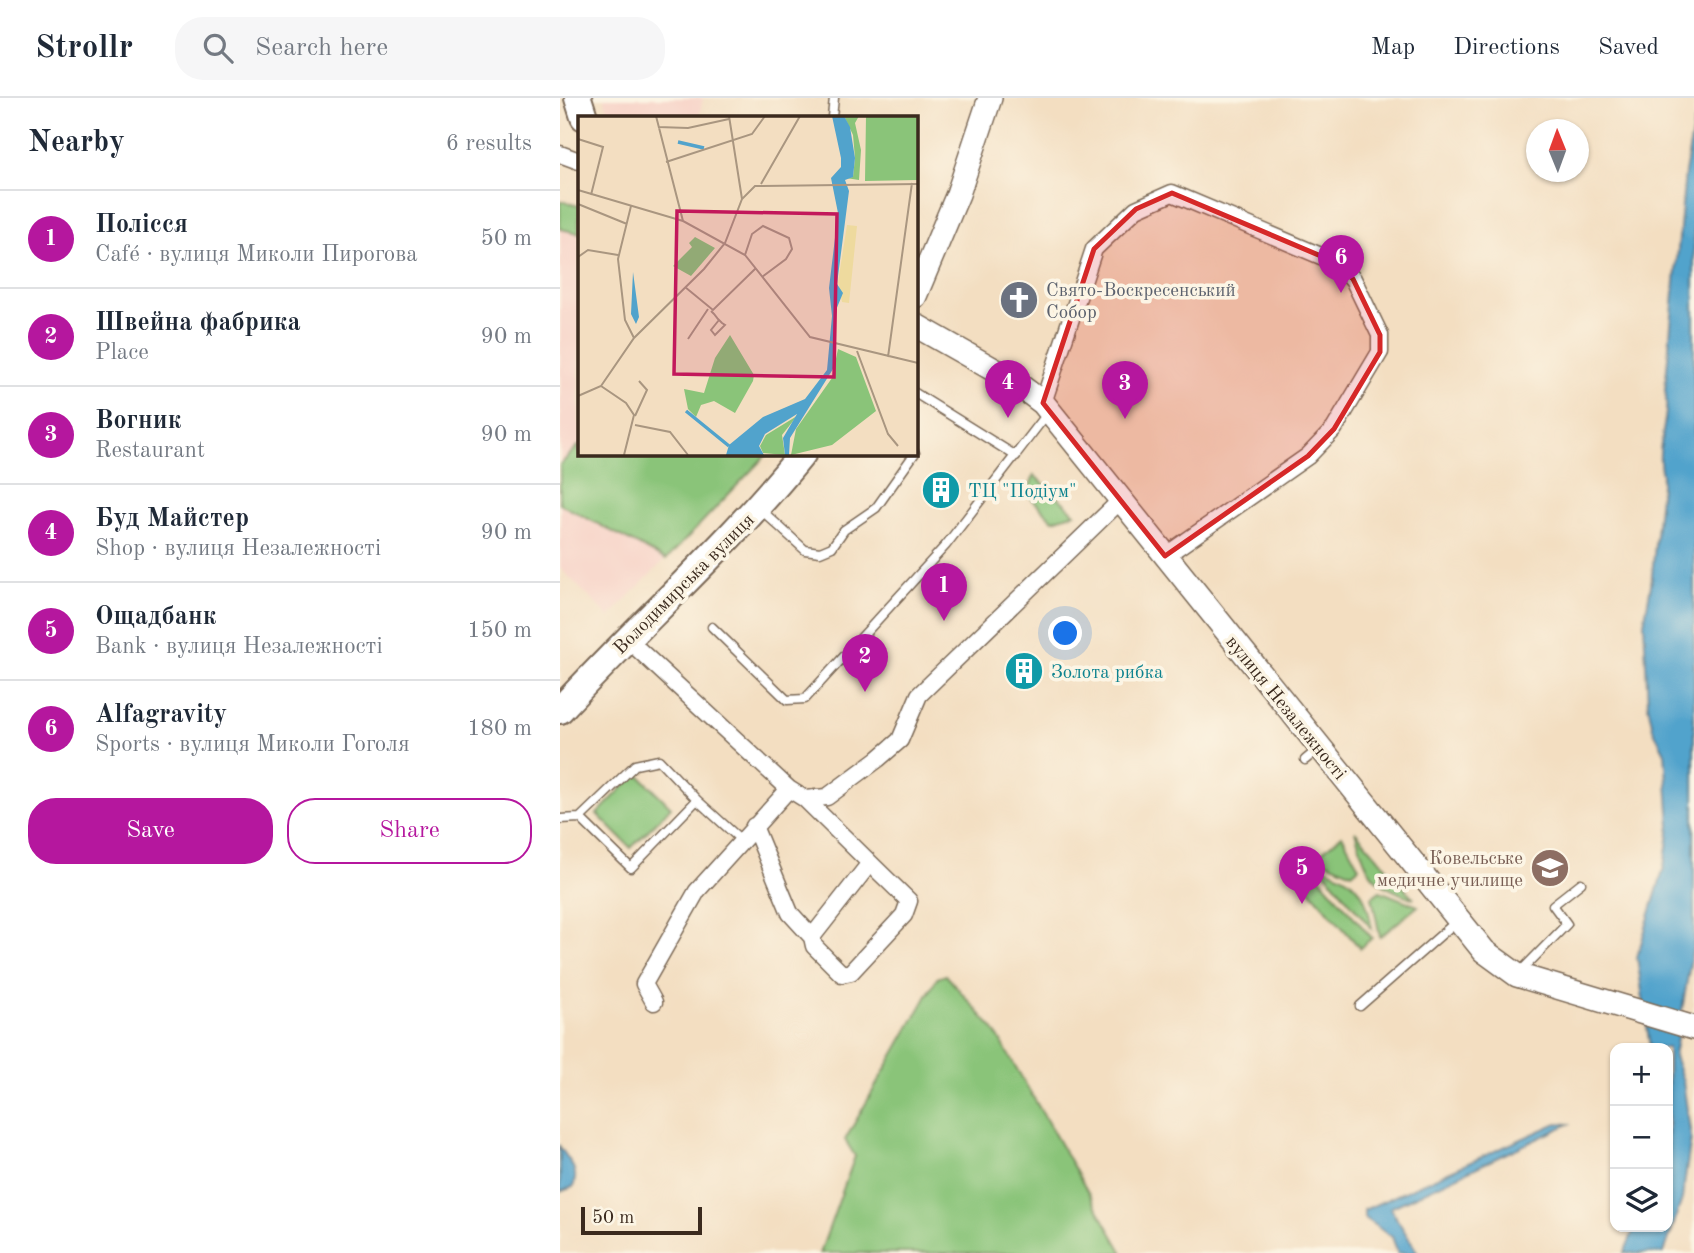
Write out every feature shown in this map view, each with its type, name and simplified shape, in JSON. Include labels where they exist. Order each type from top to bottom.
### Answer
[{"type":"main road","points":[[578,98],[584,116]]},
{"type":"main road","points":[[917,291],[958,194],[990,98]]},
{"type":"main road","name":"вулиця Незалежності","points":[[917,325],[1012,380],[1046,407],[1165,556],[1312,754],[1484,951],[1517,975],[1694,1028]]},
{"type":"main road","name":"Володимирська вулиця","points":[[560,710],[626,638],[759,508],[801,455]]},
{"type":"street","points":[[560,154],[578,161]]},
{"type":"street","points":[[1046,407],[1094,249],[1136,209],[1172,192],[1335,262],[1353,279],[1380,335],[1380,352],[1334,429],[1308,456],[1165,556]]},
{"type":"street","points":[[805,800],[827,797],[843,789],[900,740],[919,695],[1121,500]]},
{"type":"street","points":[[626,638],[789,789],[805,800],[909,901],[904,915],[851,972],[842,974],[814,946],[812,937],[790,913],[754,826]]},
{"type":"street","points":[[654,1002],[644,984],[647,975],[673,936],[697,891],[789,789]]},
{"type":"street","points":[[812,937],[870,863]]},
{"type":"lane","points":[[832,116],[834,98]]},
{"type":"lane","points":[[917,394],[1016,456]]},
{"type":"lane","points":[[712,627],[787,700],[798,702],[805,699],[900,598],[1016,456],[1046,407]]},
{"type":"lane","points":[[759,508],[805,550],[820,552],[832,547],[844,530],[876,508],[914,455]]},
{"type":"lane","points":[[560,819],[580,818],[635,765],[659,760],[741,840]]},
{"type":"lane","points":[[580,818],[631,868],[697,800]]},
{"type":"lane","points":[[1517,975],[1567,924],[1553,905],[1581,883]]},
{"type":"lane","points":[[1360,1006],[1458,920]]},
{"type":"highlighted area","points":[[1172,193],[1335,262],[1353,279],[1380,335],[1380,352],[1334,429],[1308,456],[1165,556],[1043,403],[1094,249],[1136,209]]},
{"type":"shaded area","points":[[604,98],[703,98],[699,116],[610,116]]},
{"type":"shaded area","points":[[560,229],[578,233],[578,455],[766,455],[609,617],[560,568]]},
{"type":"green space","points":[[560,201],[578,206],[578,233],[560,229]]},
{"type":"green space","points":[[578,446],[578,455],[766,455],[666,560],[560,504],[560,465]]},
{"type":"green space","points":[[1034,475],[1075,513],[1053,520],[1027,494]]},
{"type":"green space","points":[[637,773],[671,807],[631,848],[597,814]]},
{"type":"green space","points":[[1355,831],[1414,899],[1388,888],[1373,876]]},
{"type":"green space","points":[[1342,835],[1359,867],[1352,873],[1316,857]]},
{"type":"green space","points":[[1309,865],[1372,938],[1360,948],[1297,875]]},
{"type":"green space","points":[[1319,865],[1351,881],[1357,887],[1366,904],[1372,929]]},
{"type":"green space","points":[[1380,891],[1418,906],[1380,937],[1372,897]]},
{"type":"green space","points":[[946,975],[995,1031],[1123,1253],[820,1253],[855,1156],[845,1140],[937,978]]},
{"type":"water","points":[[1694,122],[1694,941],[1674,1056],[1683,1081],[1691,1138],[1682,1199],[1673,1226],[1673,1043],[1649,1043],[1637,957],[1664,867],[1670,826],[1665,753],[1653,729],[1648,705],[1644,623],[1651,585],[1662,475],[1660,454],[1666,412],[1665,390],[1685,173]]},
{"type":"water","points":[[1557,1123],[1569,1124],[1390,1208],[1418,1253],[1398,1253],[1392,1237],[1364,1218],[1364,1210]]},
{"type":"water","points":[[560,1147],[572,1166],[575,1181],[573,1187],[560,1192]]},
{"type":"water","points":[[1633,1232],[1671,1232],[1664,1253],[1624,1253]]},
{"type":"place","name":"Alfagravity","points":[[1341,293]]},
{"type":"place","name":"Свято-Воскресенський Собор","points":[[1019,300]]},
{"type":"place","name":"Буд Майстер","points":[[1008,418]]},
{"type":"place","name":"Вогник","points":[[1125,419]]},
{"type":"place","name":"ТЦ \"Подіум\"","points":[[941,490]]},
{"type":"place","name":"Полісся","points":[[944,621]]},
{"type":"place","name":"Золота рибка","points":[[1024,671]]},
{"type":"place","name":"Швейна фабрика","points":[[865,692]]},
{"type":"place","name":"Ковельське медичне училище","points":[[1550,868]]},
{"type":"place","name":"Ощадбанк","points":[[1302,904]]}]
